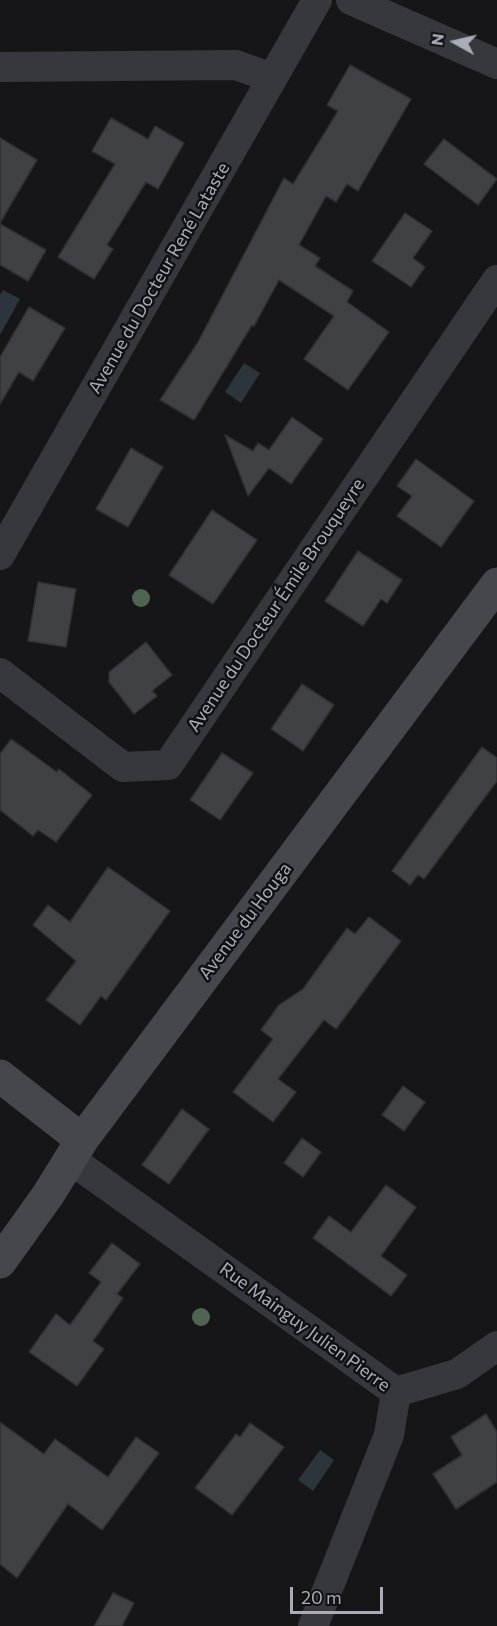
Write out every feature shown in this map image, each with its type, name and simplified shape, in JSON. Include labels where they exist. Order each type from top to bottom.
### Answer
[{"type":"main road","name":"Avenue du Houga","points":[[0,1262],[48,1195],[76,1150],[496,588]]},
{"type":"main road","points":[[0,1076],[76,1150]]},
{"type":"street","name":"Avenue du Docteur René Lataste","points":[[0,555],[317,0]]},
{"type":"street","points":[[351,0],[497,64]]},
{"type":"street","points":[[0,67],[236,65],[272,78]]},
{"type":"street","name":"Avenue du Docteur Émile Brouqueyre","points":[[0,673],[123,767],[168,765],[497,280]]},
{"type":"street","name":"Rue Mainguy Julien Pierre","points":[[76,1150],[396,1392],[389,1435],[313,1626]]},
{"type":"street","points":[[396,1392],[457,1374],[497,1346]]},
{"type":"shaded area","points":[[3,290],[20,299],[0,335],[0,295]]},
{"type":"shaded area","points":[[244,363],[260,373],[241,403],[225,392]]},
{"type":"shaded area","points":[[320,1450],[334,1460],[313,1491],[298,1480]]},
{"type":"building","points":[[350,65],[411,99],[358,191],[347,184],[336,202],[326,196],[299,245],[320,258],[315,266],[353,291],[347,302],[389,332],[348,390],[304,359],[334,316],[279,280],[254,326],[252,325],[194,420],[160,400],[198,342],[284,178],[293,184],[338,111],[327,105]]},
{"type":"building","points":[[111,118],[148,139],[155,126],[184,143],[158,189],[146,182],[107,245],[113,249],[94,279],[58,257],[115,164],[92,151]]},
{"type":"building","points":[[0,138],[37,160],[0,223]]},
{"type":"building","points":[[444,139],[497,179],[478,205],[424,164]]},
{"type":"building","points":[[405,213],[432,231],[413,258],[425,267],[411,287],[372,261]]},
{"type":"building","points":[[0,224],[46,250],[28,281],[0,265]]},
{"type":"building","points":[[29,307],[65,328],[33,381],[19,372],[0,404],[0,357]]},
{"type":"building","points":[[292,417],[323,439],[291,484],[269,468],[248,496],[225,435],[253,451],[258,443],[269,450]]},
{"type":"building","points":[[131,448],[163,467],[128,527],[96,509]]},
{"type":"building","points":[[416,459],[474,501],[441,547],[397,516],[412,496],[397,486]]},
{"type":"building","points":[[212,510],[257,540],[213,604],[169,575]]},
{"type":"building","points":[[358,551],[402,580],[387,603],[381,599],[363,626],[325,601]]},
{"type":"building","points":[[38,582],[76,589],[66,647],[28,641]]},
{"type":"building","points":[[146,642],[172,675],[152,691],[157,696],[134,714],[109,682],[109,672]]},
{"type":"building","points":[[302,684],[334,705],[303,751],[271,729]]},
{"type":"building","points":[[11,739],[57,772],[59,769],[92,795],[56,842],[38,830],[33,836],[0,810],[0,754]]},
{"type":"building","points":[[482,747],[497,758],[497,781],[424,879],[418,875],[410,885],[392,871]]},
{"type":"building","points":[[222,753],[253,773],[220,820],[190,800]]},
{"type":"building","points":[[108,867],[170,911],[106,1000],[101,996],[80,1025],[46,1000],[76,961],[33,925],[48,905],[70,922]]},
{"type":"building","points":[[369,917],[401,941],[336,1029],[324,1020],[278,1079],[296,1092],[273,1122],[233,1092],[273,1039],[261,1030],[279,1005],[303,989],[347,928],[355,934]]},
{"type":"building","points":[[403,1086],[425,1102],[404,1131],[382,1115]]},
{"type":"building","points":[[182,1109],[209,1129],[169,1184],[142,1165]]},
{"type":"building","points":[[302,1138],[321,1152],[303,1177],[284,1163]]},
{"type":"building","points":[[386,1185],[416,1207],[381,1256],[407,1275],[391,1296],[313,1238],[329,1216],[351,1232]]},
{"type":"building","points":[[112,1243],[140,1264],[117,1294],[123,1298],[93,1341],[104,1349],[77,1386],[29,1352],[56,1314],[70,1325],[101,1282],[89,1273]]},
{"type":"building","points":[[486,1414],[497,1432],[497,1482],[456,1509],[433,1474],[462,1455],[451,1437]]},
{"type":"building","points":[[0,1422],[44,1454],[55,1439],[108,1477],[136,1437],[159,1453],[102,1530],[68,1504],[17,1578],[0,1564]]},
{"type":"building","points":[[250,1423],[284,1447],[232,1515],[195,1488],[236,1434],[240,1437]]},
{"type":"building","points":[[113,1593],[134,1603],[122,1626],[94,1626]]}]
